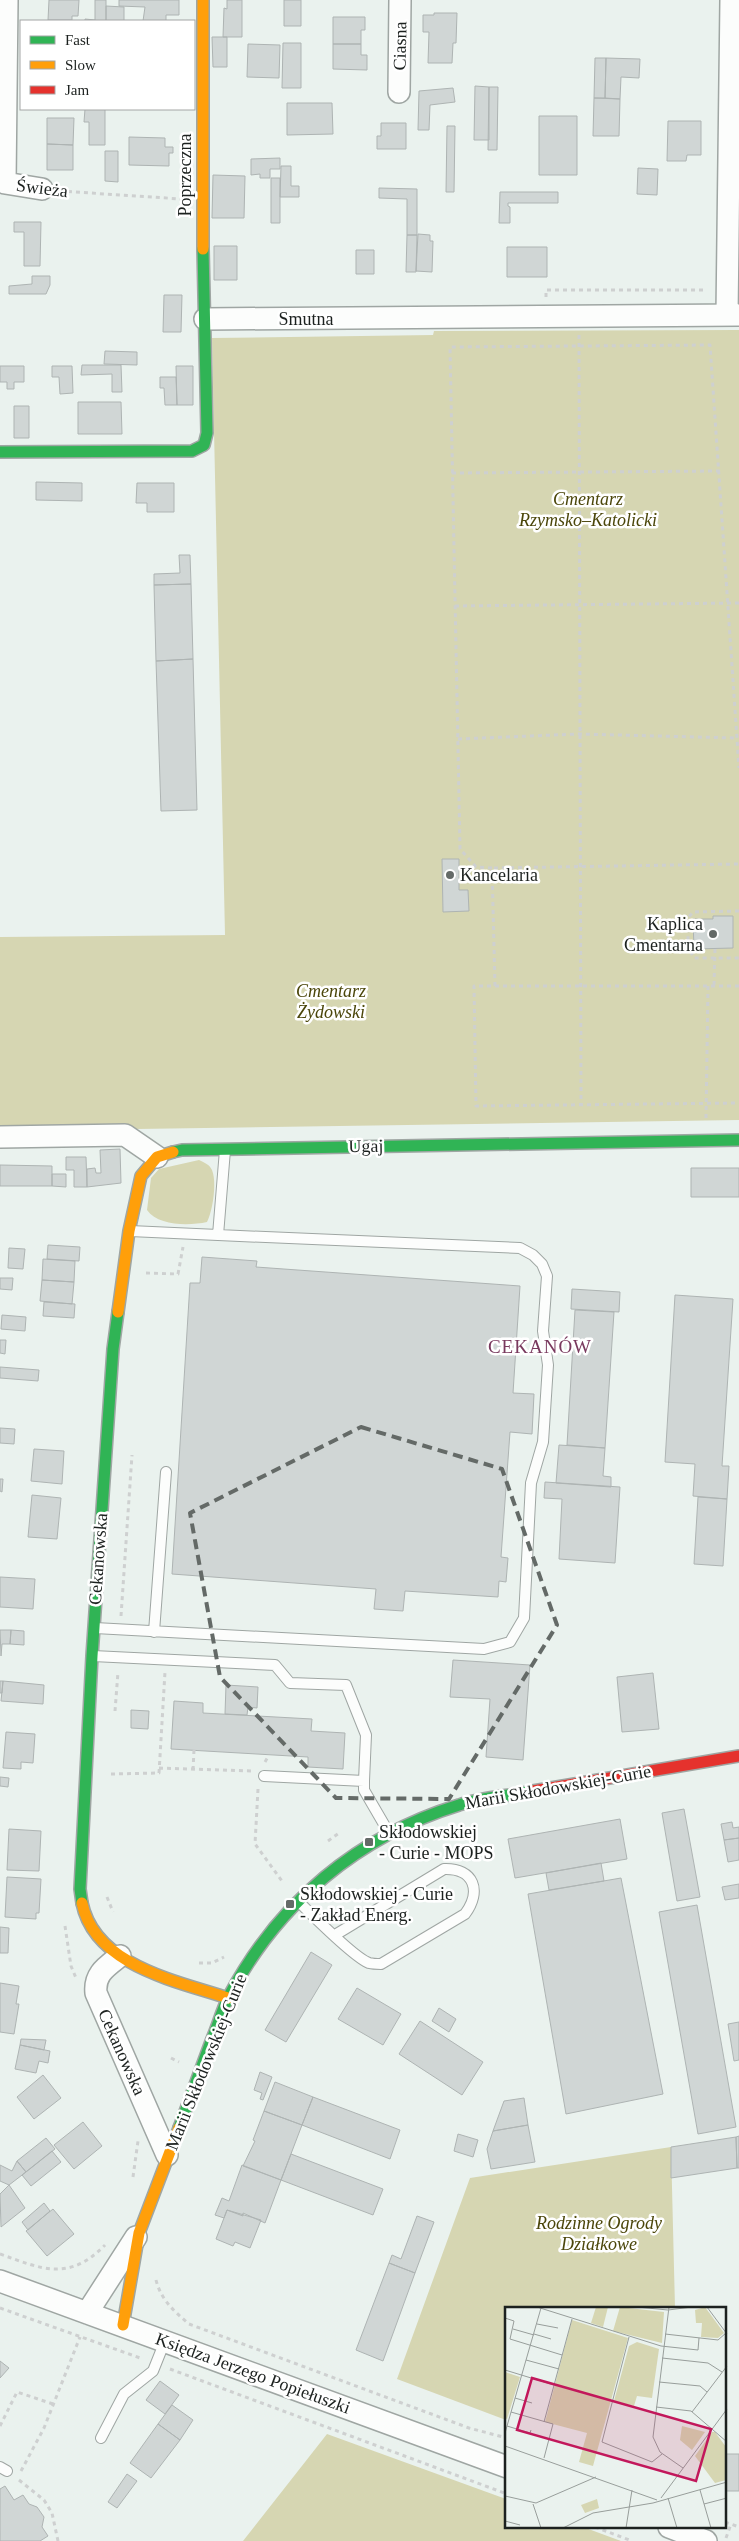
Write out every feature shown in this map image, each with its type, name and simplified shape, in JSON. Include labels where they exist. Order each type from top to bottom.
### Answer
[{"type":"street","name":"Świeża","points":[[7,0],[5,183],[42,189]]},
{"type":"street","name":"Poprzeczna","points":[[203,0],[202,201],[205,319]]},
{"type":"street","name":"Ciasna","points":[[399,92],[400,0]]},
{"type":"street","points":[[731,0],[733,315]]},
{"type":"street","name":"Smutna","points":[[205,319],[733,315]]},
{"type":"street","points":[[0,452],[192,451],[204,445],[208,433],[205,319]]},
{"type":"street","points":[[0,1137],[125,1135],[157,1157]]},
{"type":"street","name":"Ugaj","points":[[157,1157],[182,1150],[739,1140]]},
{"type":"street","name":"Cekanowska","points":[[157,1157],[145,1170],[137,1186],[113,1349],[92,1656],[80,1889],[86,1915],[100,1938],[120,1956],[144,1968],[228,1998]]},
{"type":"street","name":"Marii Skłodowskiej-Curie","points":[[123,2325],[139,2233],[228,1998],[243,1969],[296,1898],[334,1866],[369,1842],[420,1817],[460,1804],[739,1756]]},
{"type":"street","name":"Cekanowska","points":[[120,1956],[98,1974],[95,1983],[96,1993],[167,2155]]},
{"type":"street","name":"Marii Skłodowskiej-Curie","points":[[87,2312],[139,2233]]},
{"type":"street","name":"Księdza Jerzego Popiełuszki","points":[[0,2281],[505,2467]]},
{"type":"street","points":[[672,2528],[706,2541]]},
{"type":"lane","points":[[218,1235],[225,1149]]},
{"type":"lane","points":[[94,1628],[484,1649],[510,1642],[519,1632],[524,1618],[531,1483],[543,1442],[548,1364],[543,1331],[548,1286],[542,1264],[532,1254],[520,1248],[129,1231]]},
{"type":"lane","points":[[154,1632],[166,1472]]},
{"type":"lane","points":[[92,1656],[275,1665],[290,1684],[346,1684],[366,1735],[364,1790],[389,1833]]},
{"type":"lane","points":[[260,1776],[364,1781]]},
{"type":"lane","points":[[296,1898],[318,1922],[362,1959],[370,1964],[381,1964],[465,1914],[471,1905],[474,1894],[473,1884],[466,1873],[455,1868],[444,1869],[334,1934]]},
{"type":"lane","points":[[101,2438],[124,2394],[154,2370],[165,2341]]},
{"type":"path","name":"Świeża","points":[[42,189],[202,201]]},
{"type":"path","points":[[546,304],[546,290],[707,291],[707,281]]},
{"type":"path","points":[[579,332],[581,1104]]},
{"type":"path","points":[[739,768],[710,345],[450,347],[460,850],[476,867],[492,868],[739,864]]},
{"type":"path","points":[[452,473],[720,471]]},
{"type":"path","points":[[455,606],[739,603]]},
{"type":"path","points":[[458,740],[579,734],[736,738]]},
{"type":"path","points":[[492,868],[495,986]]},
{"type":"path","points":[[739,912],[693,912],[688,918],[688,947],[694,958],[739,958]]},
{"type":"path","points":[[714,986],[715,948]]},
{"type":"path","points":[[739,986],[474,986],[476,1106],[739,1103]]},
{"type":"path","points":[[706,1126],[708,986]]},
{"type":"path","points":[[176,1244],[192,1245]]},
{"type":"path","points":[[145,1282],[146,1273],[178,1274],[184,1244]]},
{"type":"path","points":[[120,1630],[132,1450]]},
{"type":"path","points":[[115,1716],[118,1658]]},
{"type":"path","points":[[111,1774],[159,1774],[166,1660]]},
{"type":"path","points":[[193,1770],[194,1750]]},
{"type":"path","points":[[264,1763],[269,1755]]},
{"type":"path","points":[[110,1784],[112,1764]]},
{"type":"path","points":[[159,1768],[260,1776],[255,1844],[283,1882]]},
{"type":"path","points":[[326,1843],[340,1832]]},
{"type":"path","points":[[277,1888],[290,1875]]},
{"type":"path","points":[[106,1888],[107,1896],[116,1917]]},
{"type":"path","points":[[65,1918],[65,1935],[71,1966],[77,1982]]},
{"type":"path","points":[[196,1963],[212,1962],[224,1957],[229,1950]]},
{"type":"path","points":[[172,2058],[180,2063],[188,2059]]},
{"type":"path","points":[[132,2183],[139,2134]]},
{"type":"path","points":[[0,2254],[47,2270],[60,2270],[76,2266],[94,2256],[106,2243]]},
{"type":"path","points":[[155,2275],[159,2291],[168,2305],[189,2324],[469,2428],[505,2438]]},
{"type":"path","points":[[0,2308],[156,2363],[505,2494]]},
{"type":"path","points":[[58,2541],[52,2513],[44,2500],[15,2477],[25,2466],[80,2337]]},
{"type":"path","points":[[0,2426],[17,2392],[53,2404]]},
{"type":"path","points":[[726,2522],[739,2527]]},
{"type":"path","points":[[725,2541],[731,2524]]},
{"type":"path","points":[[598,2528],[632,2541]]},
{"type":"highlighted area","points":[[361,1427],[502,1469],[557,1625],[449,1799],[336,1798],[220,1677],[190,1513]]},
{"type":"green space","points":[[739,330],[739,1120],[0,1131],[0,937],[225,935],[212,338],[433,335],[434,331]]},
{"type":"green space","points":[[199,1160],[210,1166],[214,1182],[214,1196],[207,1222],[174,1224],[152,1215],[147,1210],[151,1178],[159,1169]]},
{"type":"green space","name":"Rodzinne Ogrody Działkowe","points":[[671,2147],[675,2307],[505,2307],[505,2420],[397,2379],[470,2178]]},
{"type":"green space","points":[[327,2434],[505,2499],[505,2528],[586,2528],[621,2541],[243,2541]]},
{"type":"building","points":[[49,0],[79,0],[78,16],[72,16],[72,20],[48,20]]},
{"type":"building","points":[[95,0],[106,0],[106,20],[95,20]]},
{"type":"building","points":[[119,0],[179,0],[179,15],[166,15],[166,20],[143,20],[145,7],[119,6]]},
{"type":"building","points":[[227,0],[242,0],[242,37],[223,37],[224,8],[227,9]]},
{"type":"building","points":[[284,0],[301,0],[301,26],[284,26]]},
{"type":"building","points":[[106,6],[124,7],[124,20],[106,20]]},
{"type":"building","points":[[434,13],[457,13],[456,43],[453,43],[452,63],[428,63],[429,32],[423,32],[423,15],[434,15]]},
{"type":"building","points":[[333,17],[365,17],[365,30],[361,30],[361,44],[333,44]]},
{"type":"building","points":[[212,37],[227,37],[227,67],[213,67]]},
{"type":"building","points":[[283,43],[301,43],[301,88],[282,88]]},
{"type":"building","points":[[248,44],[280,45],[279,78],[247,77]]},
{"type":"building","points":[[333,44],[361,44],[361,55],[367,55],[367,70],[333,69]]},
{"type":"building","points":[[595,58],[606,58],[605,98],[594,98]]},
{"type":"building","points":[[606,58],[640,59],[639,78],[621,77],[620,99],[605,98]]},
{"type":"building","points":[[475,86],[489,87],[489,140],[474,140]]},
{"type":"building","points":[[489,87],[498,87],[497,150],[488,150]]},
{"type":"building","points":[[453,88],[455,102],[430,105],[429,130],[418,130],[419,91]]},
{"type":"building","points":[[594,98],[620,99],[619,136],[593,136]]},
{"type":"building","points":[[287,103],[332,103],[333,134],[287,135]]},
{"type":"building","points":[[85,110],[105,110],[105,145],[89,145],[89,122],[84,122]]},
{"type":"building","points":[[539,116],[577,116],[577,175],[539,175]]},
{"type":"building","points":[[47,118],[74,118],[73,145],[47,144]]},
{"type":"building","points":[[668,121],[701,121],[701,155],[687,155],[686,161],[667,161]]},
{"type":"building","points":[[381,123],[406,123],[406,149],[377,149],[377,136],[381,136]]},
{"type":"building","points":[[447,126],[455,126],[454,192],[446,192]]},
{"type":"building","points":[[129,137],[165,138],[165,147],[173,147],[173,153],[169,153],[169,166],[129,165]]},
{"type":"building","points":[[47,144],[73,145],[73,170],[47,170]]},
{"type":"building","points":[[105,151],[118,151],[118,182],[105,181]]},
{"type":"building","points":[[280,158],[280,169],[270,169],[270,178],[260,178],[260,174],[251,175],[251,159]]},
{"type":"building","points":[[281,166],[291,166],[291,186],[299,186],[299,197],[280,197]]},
{"type":"building","points":[[638,168],[658,169],[657,195],[637,194]]},
{"type":"building","points":[[213,175],[245,176],[244,218],[212,218]]},
{"type":"building","points":[[271,178],[280,178],[280,223],[271,223]]},
{"type":"building","points":[[379,188],[417,189],[417,235],[407,235],[407,199],[379,198]]},
{"type":"building","points":[[500,192],[558,192],[558,203],[508,203],[510,207],[510,223],[499,223]]},
{"type":"building","points":[[14,222],[41,222],[40,266],[24,266],[24,232],[14,232]]},
{"type":"building","points":[[418,234],[430,235],[430,241],[433,241],[432,272],[416,271]]},
{"type":"building","points":[[407,235],[417,235],[416,272],[406,272]]},
{"type":"building","points":[[214,246],[237,246],[237,280],[214,280]]},
{"type":"building","points":[[507,247],[547,247],[547,277],[507,277]]},
{"type":"building","points":[[356,250],[374,250],[374,274],[356,274]]},
{"type":"building","points":[[32,276],[50,276],[50,285],[46,294],[9,294],[9,286],[32,284]]},
{"type":"building","points":[[164,295],[182,295],[181,332],[163,332]]},
{"type":"building","points":[[105,351],[137,352],[137,365],[104,364]]},
{"type":"building","points":[[82,365],[121,365],[122,392],[112,392],[112,374],[81,375]]},
{"type":"building","points":[[0,366],[24,366],[24,382],[14,382],[14,389],[7,389],[7,382],[0,382]]},
{"type":"building","points":[[52,366],[72,366],[73,393],[60,394],[59,377],[52,377]]},
{"type":"building","points":[[176,366],[193,366],[193,405],[177,405]]},
{"type":"building","points":[[160,377],[176,377],[177,405],[165,405],[164,388],[160,388]]},
{"type":"building","points":[[78,402],[121,402],[122,434],[78,434]]},
{"type":"building","points":[[14,406],[29,406],[29,438],[14,438]]},
{"type":"building","points":[[36,482],[82,483],[82,501],[36,500]]},
{"type":"building","points":[[137,483],[174,483],[174,512],[147,512],[147,503],[136,503]]},
{"type":"building","points":[[179,555],[190,555],[191,584],[154,585],[154,574],[180,573]]},
{"type":"building","points":[[191,584],[193,659],[156,661],[154,585]]},
{"type":"building","points":[[193,659],[197,810],[161,811],[156,661]]},
{"type":"building","name":"Kancelaria","points":[[442,859],[459,859],[459,890],[468,890],[469,911],[443,912]]},
{"type":"building","name":"Kaplica Cmentarna","points":[[713,916],[733,916],[733,948],[694,949],[693,919],[713,919]]},
{"type":"building","points":[[120,1149],[121,1183],[87,1187],[87,1169],[95,1168],[96,1173],[101,1173],[100,1150]]},
{"type":"building","points":[[66,1157],[86,1157],[87,1187],[74,1187],[74,1170],[66,1170]]},
{"type":"building","points":[[0,1165],[52,1166],[52,1186],[0,1186]]},
{"type":"building","points":[[691,1168],[739,1168],[739,1197],[691,1197]]},
{"type":"building","points":[[52,1174],[66,1174],[66,1187],[52,1186]]},
{"type":"building","points":[[48,1245],[80,1247],[79,1261],[47,1259]]},
{"type":"building","points":[[9,1248],[25,1249],[23,1269],[8,1268]]},
{"type":"building","points":[[202,1257],[257,1261],[256,1267],[520,1286],[513,1393],[534,1394],[532,1434],[510,1432],[501,1557],[508,1558],[506,1582],[499,1581],[498,1597],[405,1591],[403,1611],[374,1609],[376,1589],[172,1574],[190,1283],[200,1283]]},
{"type":"building","points":[[43,1259],[75,1261],[74,1282],[42,1280]]},
{"type":"building","points":[[0,1278],[13,1278],[12,1290],[0,1289]]},
{"type":"building","points":[[42,1280],[74,1282],[72,1304],[40,1301]]},
{"type":"building","points":[[572,1289],[620,1292],[619,1312],[571,1309]]},
{"type":"building","points":[[675,1295],[733,1299],[722,1466],[729,1466],[727,1499],[693,1496],[695,1464],[665,1462]]},
{"type":"building","points":[[44,1302],[75,1304],[74,1318],[43,1316]]},
{"type":"building","points":[[575,1310],[614,1312],[605,1448],[567,1445]]},
{"type":"building","points":[[2,1315],[26,1317],[25,1331],[1,1329]]},
{"type":"building","points":[[0,1340],[6,1340],[5,1354],[0,1353]]},
{"type":"building","points":[[0,1367],[39,1370],[38,1381],[0,1378]]},
{"type":"building","points":[[0,1428],[15,1429],[14,1444],[0,1443]]},
{"type":"building","points":[[559,1445],[605,1448],[603,1476],[611,1477],[611,1487],[556,1483]]},
{"type":"building","points":[[34,1449],[64,1451],[62,1484],[31,1481]]},
{"type":"building","points":[[0,1479],[3,1479],[2,1492],[0,1491]]},
{"type":"building","points":[[545,1482],[620,1487],[615,1563],[559,1559],[562,1499],[544,1498]]},
{"type":"building","points":[[32,1495],[61,1498],[57,1539],[28,1537]]},
{"type":"building","points":[[698,1497],[727,1499],[723,1566],[694,1564]]},
{"type":"building","points":[[0,1577],[35,1579],[33,1609],[0,1607]]},
{"type":"building","points":[[0,1630],[11,1630],[10,1644],[2,1644],[1,1656]]},
{"type":"building","points":[[11,1630],[24,1631],[24,1645],[10,1644]]},
{"type":"building","points":[[453,1660],[530,1665],[523,1760],[486,1757],[490,1699],[450,1697]]},
{"type":"building","points":[[653,1673],[659,1729],[622,1732],[617,1677]]},
{"type":"building","points":[[0,1681],[3,1681],[2,1693],[0,1693]]},
{"type":"building","points":[[3,1681],[44,1685],[43,1704],[1,1701]]},
{"type":"building","points":[[226,1685],[258,1687],[257,1708],[248,1707],[247,1715],[225,1714]]},
{"type":"building","points":[[174,1701],[203,1703],[203,1713],[312,1719],[311,1731],[345,1733],[343,1769],[308,1767],[308,1757],[171,1749]]},
{"type":"building","points":[[131,1710],[149,1711],[148,1729],[131,1728]]},
{"type":"building","points":[[6,1732],[35,1734],[33,1763],[21,1762],[21,1769],[3,1768]]},
{"type":"building","points":[[0,1777],[9,1778],[8,1787],[0,1786]]},
{"type":"building","points":[[684,1809],[700,1897],[677,1901],[662,1813]]},
{"type":"building","points":[[620,1819],[627,1859],[515,1878],[508,1839]]},
{"type":"building","points":[[732,1822],[733,1828],[739,1827],[739,1838],[724,1840],[721,1824]]},
{"type":"building","points":[[9,1829],[41,1831],[39,1871],[7,1870]]},
{"type":"building","points":[[739,1838],[739,1860],[728,1862],[724,1840]]},
{"type":"building","points":[[601,1863],[604,1881],[549,1890],[546,1873]]},
{"type":"building","points":[[7,1877],[41,1879],[39,1913],[36,1913],[36,1919],[5,1917]]},
{"type":"building","points":[[621,1878],[663,2094],[566,2114],[528,1894]]},
{"type":"building","points":[[739,1884],[739,1898],[725,1900],[722,1887]]},
{"type":"building","points":[[697,1905],[736,2127],[698,2134],[659,1912]]},
{"type":"building","points":[[0,1927],[9,1928],[8,1953],[0,1953]]},
{"type":"building","points":[[311,1952],[332,1965],[286,2042],[265,2030]]},
{"type":"building","points":[[0,1983],[19,1986],[16,2004],[19,2004],[14,2034],[0,2032]]},
{"type":"building","points":[[357,1988],[401,2014],[383,2045],[338,2019]]},
{"type":"building","points":[[439,2008],[456,2019],[449,2032],[432,2021]]},
{"type":"building","points":[[420,2021],[483,2062],[462,2095],[399,2054]]},
{"type":"building","points":[[739,2022],[739,2060],[734,2061],[728,2024]]},
{"type":"building","points":[[21,2039],[46,2040],[44,2050],[20,2045]]},
{"type":"building","points":[[20,2045],[50,2051],[48,2063],[39,2061],[36,2073],[15,2069]]},
{"type":"building","points":[[260,2072],[272,2077],[263,2100],[260,2099],[262,2093],[254,2090]]},
{"type":"building","points":[[43,2075],[61,2098],[34,2119],[17,2097]]},
{"type":"building","points":[[275,2082],[313,2097],[302,2125],[264,2111]]},
{"type":"building","points":[[313,2097],[400,2130],[390,2159],[302,2125]]},
{"type":"building","points":[[524,2098],[528,2125],[493,2131],[504,2101]]},
{"type":"building","points":[[264,2111],[302,2125],[281,2180],[243,2166],[255,2141],[253,2140]]},
{"type":"building","points":[[83,2122],[102,2146],[74,2169],[54,2145]]},
{"type":"building","points":[[528,2125],[535,2162],[491,2169],[487,2149],[493,2131]]},
{"type":"building","points":[[458,2134],[478,2140],[473,2157],[454,2151]]},
{"type":"building","points":[[739,2136],[739,2168],[737,2168],[736,2137]]},
{"type":"building","points":[[736,2137],[737,2168],[671,2178],[671,2147]]},
{"type":"building","points":[[46,2138],[55,2149],[26,2172],[17,2161]]},
{"type":"building","points":[[52,2151],[61,2162],[31,2186],[22,2175]]},
{"type":"building","points":[[291,2154],[383,2189],[373,2215],[281,2180]]},
{"type":"building","points":[[17,2161],[26,2172],[9,2185],[0,2181],[0,2165],[12,2171]]},
{"type":"building","points":[[242,2165],[281,2180],[265,2223],[243,2213],[243,2216],[227,2210],[224,2218],[215,2215],[222,2198],[229,2201]]},
{"type":"building","points":[[9,2185],[25,2208],[1,2227],[0,2194]]},
{"type":"building","points":[[44,2203],[50,2211],[28,2230],[22,2222]]},
{"type":"building","points":[[53,2209],[74,2234],[47,2256],[26,2231]]},
{"type":"building","points":[[227,2210],[261,2220],[250,2248],[235,2242],[233,2246],[216,2239]]},
{"type":"building","points":[[417,2216],[434,2222],[415,2273],[389,2263],[392,2255],[401,2259]]},
{"type":"building","points":[[389,2263],[415,2273],[383,2361],[356,2350]]},
{"type":"building","points":[[0,2361],[9,2368],[0,2378]]},
{"type":"building","points":[[160,2381],[179,2395],[165,2414],[146,2400]]},
{"type":"building","points":[[172,2405],[193,2420],[180,2440],[158,2424]]},
{"type":"building","points":[[158,2424],[180,2440],[151,2478],[130,2463]]},
{"type":"building","points":[[726,2454],[739,2454],[739,2491],[726,2491]]},
{"type":"building","points":[[127,2474],[137,2481],[117,2508],[108,2502]]},
{"type":"building","points":[[5,2486],[14,2500],[23,2495],[29,2504],[37,2507],[44,2517],[42,2527],[48,2536],[40,2541],[0,2541],[0,2489]]},
{"type":"traffic: fast","points":[[0,452],[192,451],[204,445],[207,433],[203,249]]},
{"type":"traffic: fast","points":[[173,1152],[182,1150],[739,1140]]},
{"type":"traffic: fast","points":[[82,1903],[80,1889],[92,1656],[113,1349],[118,1312]]},
{"type":"traffic: fast","points":[[179,2128],[229,1996],[249,1962],[271,1931],[324,1877],[387,1835],[422,1818],[468,1802],[533,1791]]},
{"type":"traffic: slow","points":[[203,0],[203,249]]},
{"type":"traffic: slow","points":[[118,1312],[129,1231],[141,1176],[157,1157],[173,1152]]},
{"type":"traffic: slow","points":[[82,1903],[90,1924],[103,1942],[120,1956],[141,1968],[163,1977],[228,1998]]},
{"type":"traffic: slow","points":[[123,2325],[139,2233],[179,2128]]},
{"type":"traffic: jam","points":[[533,1791],[739,1756]]},
{"type":"place","name":"Kancelaria","points":[[450,875]]},
{"type":"place","name":"Kaplica Cmentarna","points":[[713,934]]},
{"type":"place","name":"Skłodowskiej - Curie - MOPS","points":[[369,1842]]},
{"type":"place","name":"Skłodowskiej - Curie - Zakład Energ.","points":[[290,1904]]},
{"type":"district","name":"CEKANÓW","points":[[540,1346]]},
{"type":"park label","name":"Cmentarz Rzymsko–Katolicki","points":[[588,509]]},
{"type":"park label","name":"Cmentarz Żydowski","points":[[331,1001]]}]
